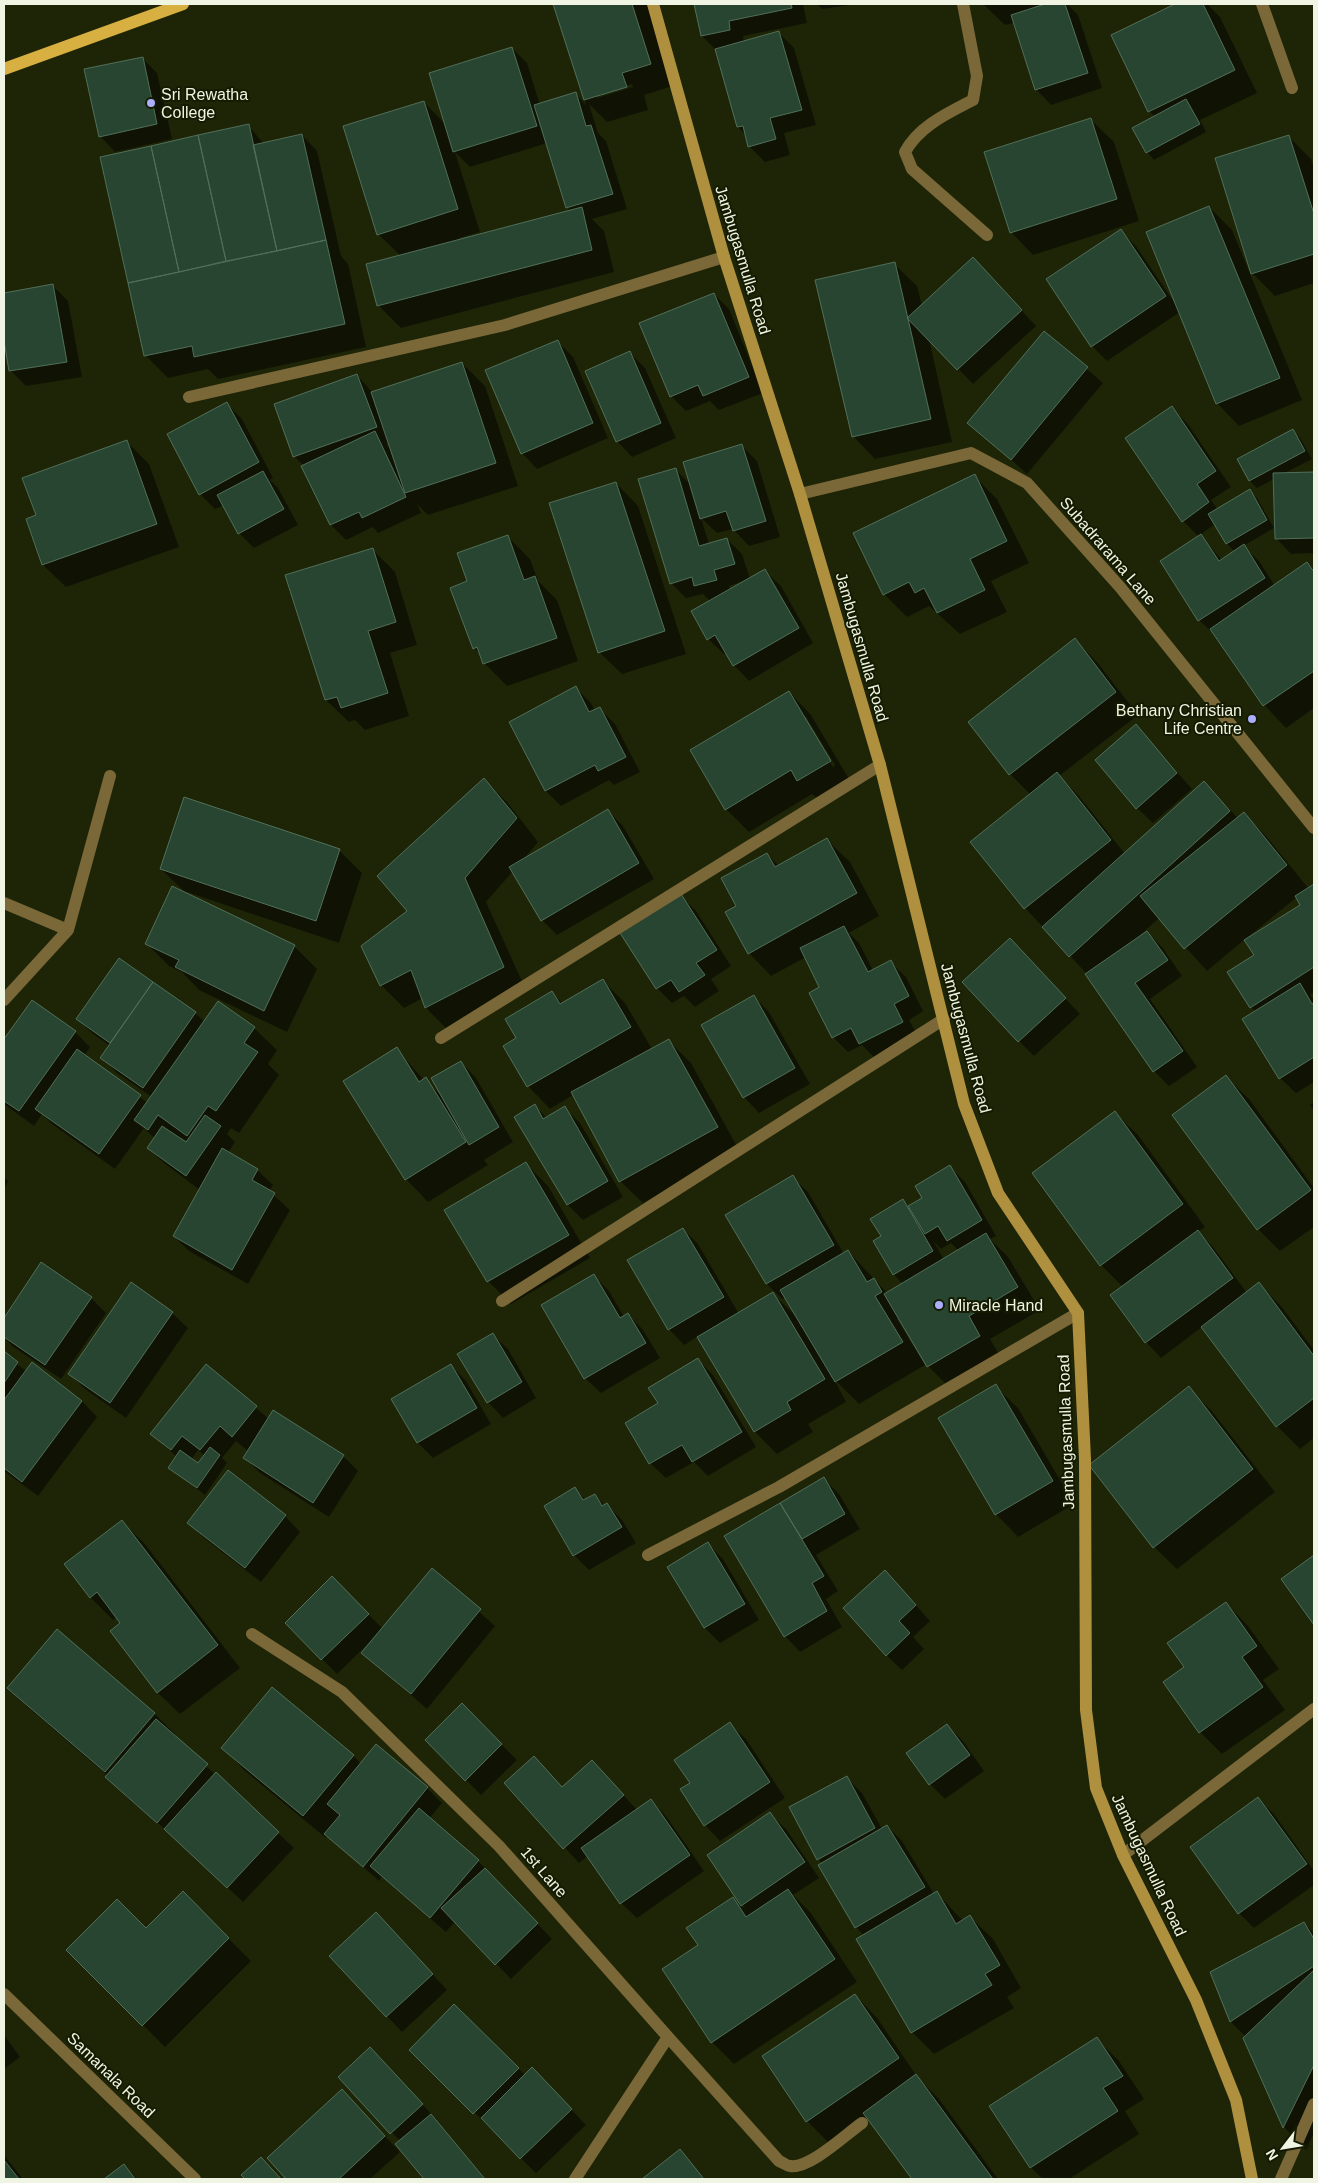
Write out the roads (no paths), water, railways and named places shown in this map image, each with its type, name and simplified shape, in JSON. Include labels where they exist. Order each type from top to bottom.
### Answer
[{"type":"main road","points":[[4,70],[183,4]]},
{"type":"street","name":"Jambugasmulla Road","points":[[653,4],[724,257],[800,494],[880,765],[964,1104],[998,1193],[1078,1313],[1085,1459],[1086,1710],[1096,1788],[1123,1855],[1196,2000],[1236,2100],[1252,2179]]},
{"type":"street","points":[[962,4],[977,76],[973,100],[940,118],[912,139],[905,152],[912,169],[987,235]]},
{"type":"street","points":[[1262,4],[1292,88]]},
{"type":"street","points":[[189,397],[505,325],[724,257]]},
{"type":"street","name":"Subadrarama Lane","points":[[800,494],[971,453],[1027,483],[1120,587],[1314,828]]},
{"type":"street","points":[[441,1038],[880,765]]},
{"type":"street","points":[[4,1000],[68,930],[110,776]]},
{"type":"street","points":[[4,903],[68,930]]},
{"type":"street","points":[[502,1301],[944,1019]]},
{"type":"street","points":[[648,1555],[779,1487],[1078,1313]]},
{"type":"street","name":"1st Lane","points":[[252,1634],[342,1692],[499,1846],[779,2161],[790,2166],[802,2164],[815,2158],[862,2123]]},
{"type":"street","points":[[1123,1855],[1314,1709]]},
{"type":"street","name":"Samanala Road","points":[[4,1994],[195,2179]]},
{"type":"street","points":[[575,2179],[668,2037]]},
{"type":"street","points":[[1281,2179],[1314,2104]]},
{"type":"place","name":"Sri Rewatha College","points":[[151,103]]},
{"type":"place","name":"Bethany Christian Life Centre","points":[[1252,719]]},
{"type":"place","name":"Miracle Hand","points":[[939,1305]]}]
